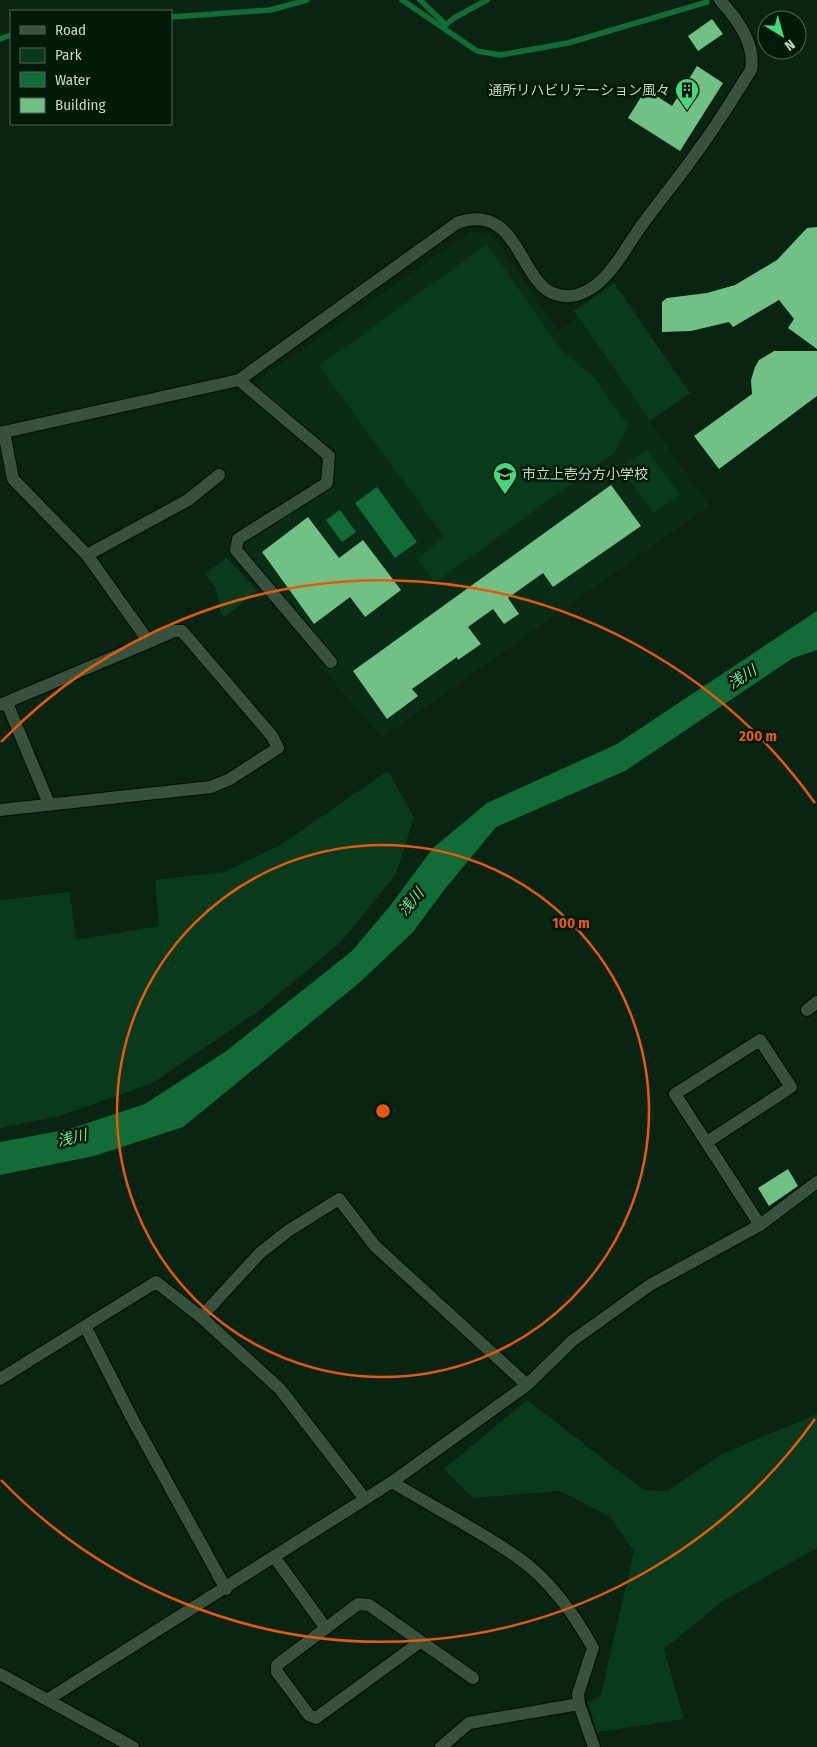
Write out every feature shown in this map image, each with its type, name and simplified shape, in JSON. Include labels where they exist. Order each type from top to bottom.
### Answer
[{"type":"street","points":[[149,642],[87,555],[13,478],[2,432],[239,380],[457,223],[468,219],[479,217],[498,224],[537,280],[548,292],[572,297],[598,284],[700,148],[752,70],[754,58],[752,50],[735,17],[720,0]]},
{"type":"street","points":[[239,380],[328,456],[327,483],[238,539],[236,550],[331,662]]},
{"type":"street","points":[[87,555],[188,500],[219,475]]},
{"type":"street","points":[[0,810],[211,787],[230,780],[278,748],[272,736],[182,632],[174,632],[3,704],[49,804]]},
{"type":"street","points":[[707,1142],[791,1087],[760,1040],[675,1094],[760,1225]]},
{"type":"street","points":[[47,1700],[275,1558],[392,1482],[527,1385],[572,1341],[650,1285],[760,1225],[817,1182]]},
{"type":"street","points":[[202,1317],[260,1253],[288,1231],[339,1199],[375,1246],[527,1385]]},
{"type":"street","points":[[0,1379],[156,1282],[202,1317],[280,1389],[364,1499]]},
{"type":"street","points":[[84,1326],[138,1430],[226,1588]]},
{"type":"street","points":[[392,1482],[518,1557],[550,1586],[586,1634],[593,1648],[578,1694],[579,1704],[594,1747]]},
{"type":"street","points":[[275,1558],[326,1627]]},
{"type":"street","points":[[420,1642],[316,1718],[309,1715],[277,1672],[277,1664],[321,1634],[326,1627],[358,1604],[369,1605],[474,1678]]},
{"type":"street","points":[[0,1674],[133,1747]]},
{"type":"street","points":[[441,1747],[469,1723],[579,1704]]},
{"type":"shaded area","name":"市立上壱分方小学校","points":[[472,231],[490,234],[498,243],[558,331],[578,318],[709,506],[382,738],[323,669],[331,663],[236,550],[238,539],[327,483],[330,463],[251,391],[259,385],[264,376]]},
{"type":"green space","points":[[487,244],[562,351],[595,378],[628,426],[615,452],[435,583],[417,559],[444,537],[319,366]]},
{"type":"green space","points":[[614,283],[690,393],[650,421],[574,311]]},
{"type":"green space","points":[[647,449],[680,495],[654,513],[621,468]]},
{"type":"green space","points":[[227,557],[257,591],[225,617],[221,614],[216,588],[205,574]]},
{"type":"green space","points":[[388,771],[414,817],[396,874],[341,942],[261,1009],[153,1083],[63,1115],[0,1128],[0,900],[70,892],[76,940],[159,926],[155,880],[224,872],[280,845]]},
{"type":"green space","points":[[527,1400],[644,1490],[667,1491],[722,1454],[817,1414],[817,1548],[723,1601],[664,1649],[684,1719],[597,1732],[588,1703],[601,1694],[634,1551],[610,1517],[560,1491],[472,1498],[444,1469]]},
{"type":"water","points":[[377,487],[417,542],[395,558],[355,503]]},
{"type":"water","points":[[340,510],[356,532],[342,542],[326,520]]},
{"type":"water","name":"浅川","points":[[817,611],[817,650],[793,658],[625,771],[496,827],[444,890],[413,932],[359,983],[183,1127],[94,1156],[0,1175],[0,1142],[70,1129],[145,1104],[225,1052],[352,951],[390,906],[433,848],[487,803],[617,744]]},
{"type":"building","points":[[712,19],[723,34],[698,51],[688,36]]},
{"type":"building","name":"通所リハビリテーション風々","points":[[697,66],[723,83],[680,151],[628,118],[646,89],[672,106]]},
{"type":"building","points":[[817,227],[817,349],[788,328],[794,319],[779,300],[733,327],[729,322],[691,331],[662,332],[662,302],[667,298],[707,293],[735,285],[777,260],[807,228]]},
{"type":"building","points":[[774,351],[817,351],[817,396],[719,469],[694,436],[752,394],[751,380],[755,367],[759,360]]},
{"type":"building","points":[[611,485],[641,526],[553,587],[543,573],[508,598],[519,614],[504,624],[493,609],[468,627],[481,644],[458,660],[457,657],[412,689],[418,696],[387,719],[353,671]]},
{"type":"building","points":[[308,517],[339,558],[363,540],[401,590],[365,617],[350,597],[314,624],[262,552]]},
{"type":"building","points":[[788,1169],[798,1186],[769,1206],[758,1188]]},
{"type":"waterway","points":[[172,17],[270,10],[307,0]]},
{"type":"waterway","points":[[402,0],[477,51],[500,55],[568,43],[707,2]]},
{"type":"waterway","points":[[420,0],[446,25]]},
{"type":"waterway","points":[[443,27],[454,18],[487,0]]},
{"type":"waterway","points":[[0,39],[10,35]]},
{"type":"place","name":"通所リハビリテーション風々","points":[[687,111]]},
{"type":"place","name":"市立上壱分方小学校","points":[[505,495]]}]
